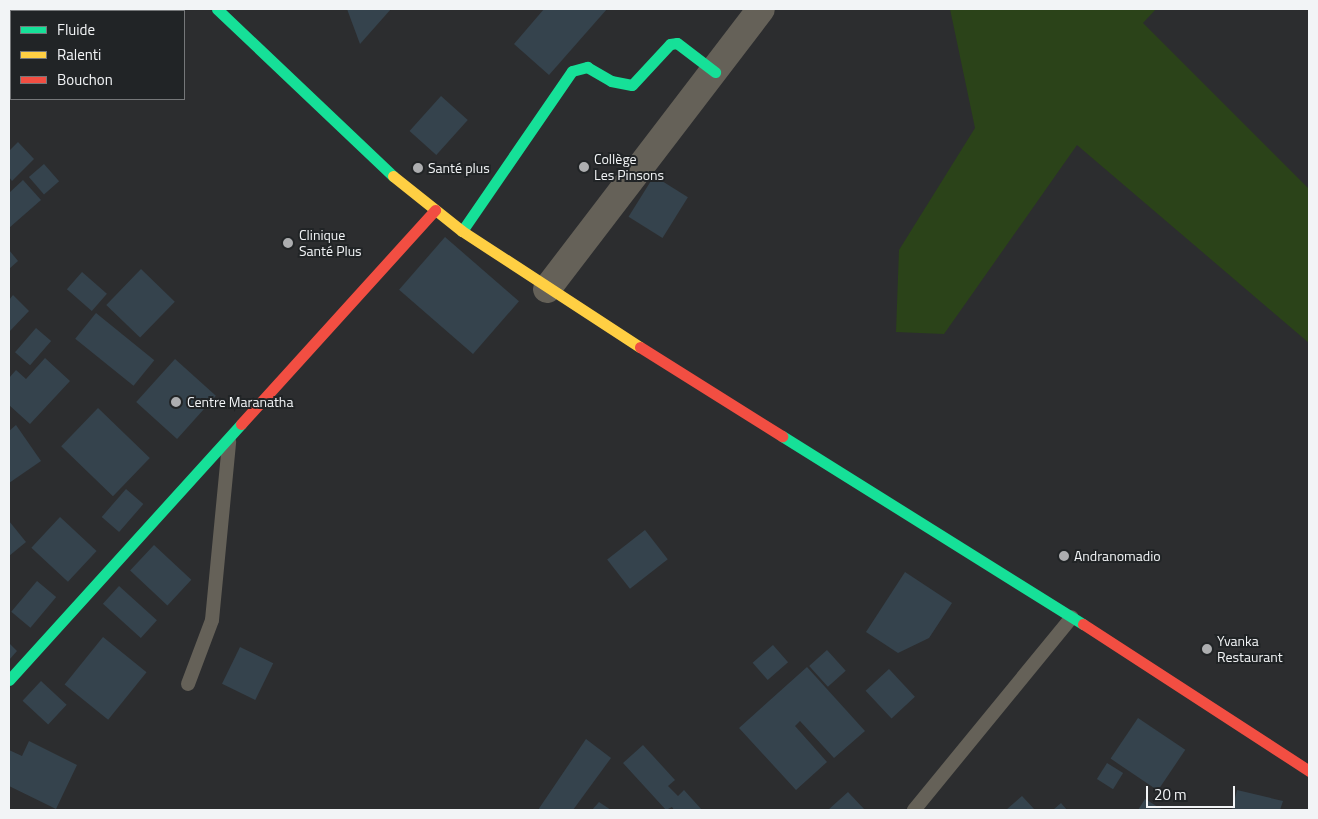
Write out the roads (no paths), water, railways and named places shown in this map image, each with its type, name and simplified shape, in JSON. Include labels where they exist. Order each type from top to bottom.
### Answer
[{"type":"main road","points":[[217,9],[391,174],[462,231],[547,289],[1072,617],[1309,771]]},
{"type":"main road","points":[[462,231],[551,98],[572,71],[587,67],[611,81],[626,86],[632,84],[670,44],[677,42],[715,72]]},
{"type":"main road","points":[[9,680],[230,439],[435,210]]},
{"type":"street","points":[[547,289],[715,72],[761,9]]},
{"type":"lane","points":[[188,684],[212,620],[230,439]]},
{"type":"lane","points":[[914,810],[1072,617]]},
{"type":"place","name":"Collège Les Pinsons","points":[[584,167]]},
{"type":"place","name":"Santé plus","points":[[418,168]]},
{"type":"place","name":"Clinique Santé Plus","points":[[288,243]]},
{"type":"place","name":"Centre Maranatha","points":[[176,402]]},
{"type":"place","name":"Andranomadio","points":[[1064,556]]},
{"type":"place","name":"Yvanka Restaurant","points":[[1207,649]]}]
